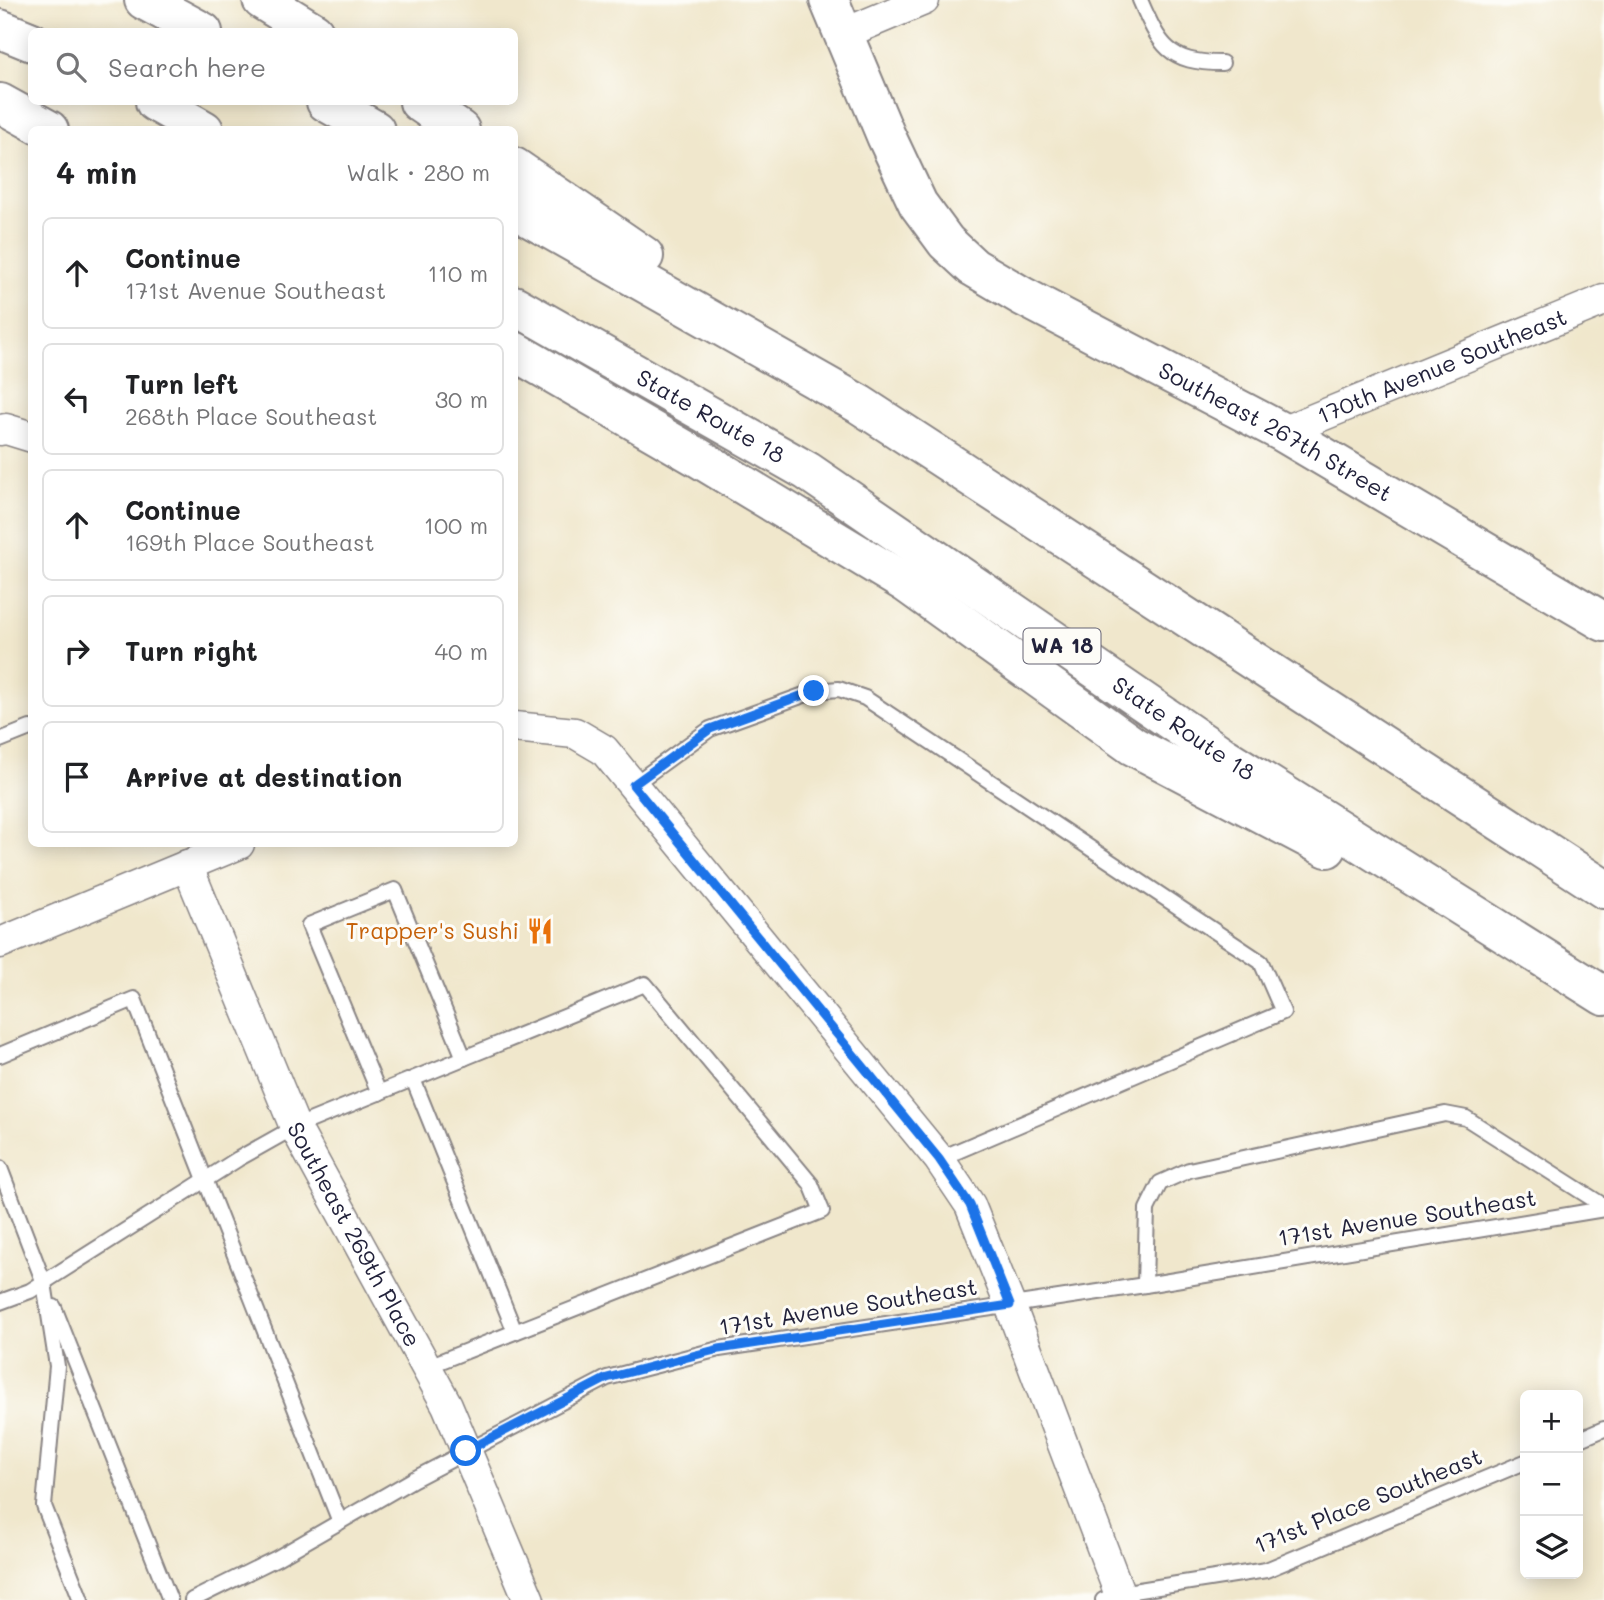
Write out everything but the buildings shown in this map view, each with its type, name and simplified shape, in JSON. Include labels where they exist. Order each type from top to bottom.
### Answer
[{"type":"main road","points":[[144,0],[196,28]]},
{"type":"main road","points":[[262,0],[308,28]]},
{"type":"main road","name":"Southeast 267th Street","points":[[836,17],[918,204],[946,242],[973,267],[1022,296],[1282,432],[1604,622]]},
{"type":"main road","points":[[0,29],[28,41]]},
{"type":"main road","points":[[0,103],[42,126]]},
{"type":"main road","points":[[160,105],[197,126]]},
{"type":"main road","points":[[331,105],[368,126]]},
{"type":"main road","points":[[423,105],[454,126]]},
{"type":"main road","points":[[518,170],[859,404],[1604,889]]},
{"type":"main road","points":[[518,211],[859,404]]},
{"type":"main road","name":"State Route 18","points":[[518,307],[807,471],[1221,755],[1598,992]]},
{"type":"main road","points":[[518,353],[699,458],[906,583],[1133,746],[1598,992]]},
{"type":"street","points":[[836,17],[924,0]]},
{"type":"street","name":"170th Avenue Southeast","points":[[1282,432],[1604,300]]},
{"type":"street","points":[[0,430],[6,429],[28,436]]},
{"type":"street","points":[[518,727],[575,733],[604,750],[939,1159],[970,1205],[1010,1305],[1115,1598]]},
{"type":"street","points":[[0,943],[232,847]]},
{"type":"street","name":"Southeast 269th Place","points":[[187,865],[295,1127],[447,1405],[529,1600]]},
{"type":"lane","points":[[1140,0],[1151,24],[1164,44],[1177,57],[1198,63],[1222,63]]},
{"type":"lane","points":[[633,785],[710,729],[814,691],[839,689],[866,698],[1261,962],[1283,1013],[939,1159]]},
{"type":"lane","points":[[0,740],[28,729]]},
{"type":"lane","points":[[379,1093],[309,925],[395,890],[464,1058]]},
{"type":"lane","points":[[0,1302],[44,1283],[295,1127],[645,984],[811,1184],[822,1211],[426,1367]]},
{"type":"lane","points":[[0,1055],[134,999],[340,1522]]},
{"type":"lane","points":[[413,1079],[515,1332]]},
{"type":"lane","points":[[1145,1285],[1147,1209],[1160,1183],[1189,1170],[1445,1114],[1466,1118],[1604,1207]]},
{"type":"lane","points":[[0,1168],[170,1600]]},
{"type":"lane","name":"171st Avenue Southeast","points":[[192,1600],[277,1558],[466,1451],[607,1378],[719,1349],[1145,1285],[1604,1207]]},
{"type":"lane","points":[[44,1283],[57,1366],[44,1506],[81,1600]]},
{"type":"lane","points":[[1583,1438],[1604,1429]]},
{"type":"lane","name":"171st Place Southeast","points":[[1115,1598],[1266,1570],[1520,1464]]},
{"type":"place","name":"Trapper's Sushi","points":[[540,931]]},
{"type":"route","points":[[466,1451],[607,1378],[719,1349],[1010,1305],[970,1205],[939,1159],[633,785],[710,729],[814,691]]}]
